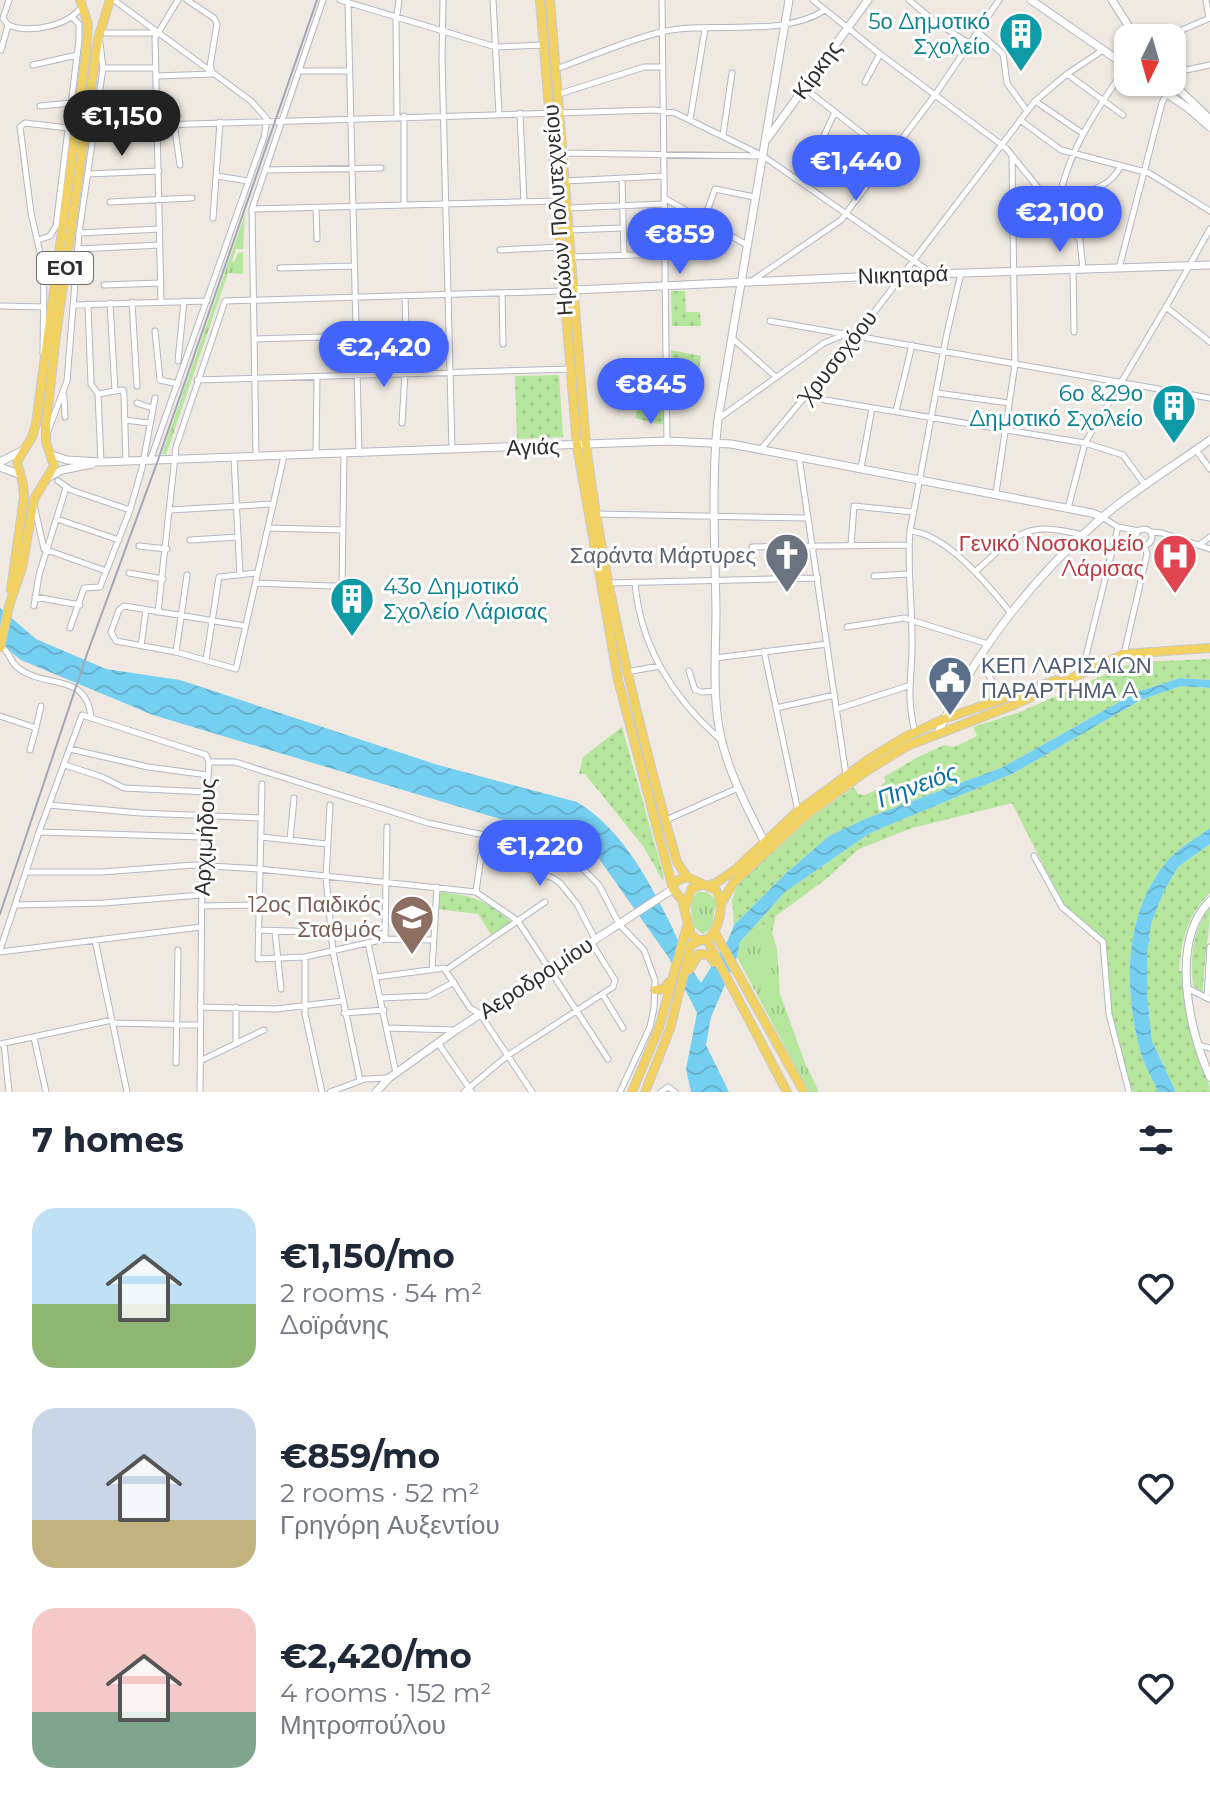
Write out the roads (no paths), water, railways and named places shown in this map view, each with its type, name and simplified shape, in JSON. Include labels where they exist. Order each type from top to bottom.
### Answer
[{"type":"main road","name":"Ηρώων Πολυτεχνείου","points":[[540,0],[562,153],[572,257],[570,369],[614,662],[673,889],[681,897],[684,911]]},
{"type":"main road","name":"Ηρώων Πολυτεχνείου","points":[[550,0],[558,94],[554,112],[557,201],[569,291],[582,446],[626,672],[677,862],[687,877]]},
{"type":"main road","points":[[764,841],[721,740],[715,658],[716,442],[754,197],[789,0]]},
{"type":"main road","name":"Κίρκης","points":[[766,140],[868,0]]},
{"type":"main road","points":[[1031,0],[1114,58]]},
{"type":"main road","points":[[1112,0],[1127,24]]},
{"type":"main road","points":[[82,5],[92,14],[109,5]]},
{"type":"main road","name":"ΕΟ1","points":[[0,648],[24,497],[17,462],[34,430],[69,185],[82,54],[88,24],[82,5]]},
{"type":"main road","name":"ΕΟ1","points":[[9,606],[22,568],[34,503],[51,479],[54,466],[45,437],[54,347],[98,39],[109,5]]},
{"type":"main road","points":[[1169,96],[1210,127]]},
{"type":"main road","points":[[1185,96],[1210,119]]},
{"type":"main road","name":"Νικηταρά","points":[[569,291],[901,275],[1210,265]]},
{"type":"main road","points":[[938,733],[979,658],[1010,612],[1102,517],[1210,440]]},
{"type":"main road","name":"Αγιάς","points":[[50,453],[62,459],[101,462],[667,441],[716,442],[996,493],[1102,517]]},
{"type":"main road","points":[[0,465],[24,450],[38,446],[50,453]]},
{"type":"main road","name":"Αγιάς","points":[[51,479],[62,470],[101,462]]},
{"type":"main road","points":[[0,465],[33,483],[51,479]]},
{"type":"main road","points":[[645,1092],[678,1001],[691,945],[704,940],[714,931],[721,905],[734,882],[805,816],[881,762],[914,743],[1023,701],[1124,654],[1210,648]]},
{"type":"main road","points":[[632,1092],[652,1048],[686,929],[684,911],[692,888],[719,881],[798,811],[915,732],[944,719],[1079,674]]},
{"type":"main road","points":[[673,889],[676,880],[687,877],[718,893],[721,905]]},
{"type":"main road","name":"Αεροδρομίου","points":[[456,1030],[673,889]]},
{"type":"main road","points":[[1209,1074],[1197,1045],[1187,952],[1190,934],[1199,913],[1210,901]]},
{"type":"main road","points":[[686,929],[692,936],[704,940],[725,973],[787,1092]]},
{"type":"main road","points":[[714,931],[804,1092]]},
{"type":"main road","points":[[682,985],[697,956],[713,954]]},
{"type":"main road","points":[[655,990],[664,989],[671,981]]},
{"type":"main road","points":[[376,1092],[392,1076],[456,1030]]},
{"type":"street","points":[[9,0],[3,18],[8,25],[28,28],[73,18],[82,5]]},
{"type":"street","points":[[161,302],[156,33],[178,0]]},
{"type":"street","points":[[187,0],[214,18],[217,24],[210,66],[213,74]]},
{"type":"street","points":[[256,457],[252,209],[323,0]]},
{"type":"street","points":[[340,0],[496,47],[544,44]]},
{"type":"street","points":[[399,0],[396,16],[404,205]]},
{"type":"street","points":[[443,0],[452,450]]},
{"type":"street","points":[[493,0],[499,114]]},
{"type":"street","points":[[662,0],[667,441]]},
{"type":"street","points":[[813,0],[1001,144],[1080,240],[1083,269]]},
{"type":"street","points":[[909,0],[970,44]]},
{"type":"street","points":[[751,282],[847,214],[935,95],[999,0]]},
{"type":"street","points":[[1186,28],[1210,18],[1206,0]]},
{"type":"street","points":[[348,3],[359,453]]},
{"type":"street","points":[[109,5],[126,10]]},
{"type":"street","points":[[109,5],[126,10],[251,101],[267,120]]},
{"type":"street","points":[[556,69],[662,32],[786,24],[822,5]]},
{"type":"street","points":[[38,240],[50,236],[55,230],[71,103],[82,54],[79,25],[73,18]]},
{"type":"street","points":[[1,50],[8,25]]},
{"type":"street","points":[[690,120],[705,29]]},
{"type":"street","points":[[978,32],[1003,54],[1007,83],[1027,111]]},
{"type":"street","points":[[106,33],[156,33]]},
{"type":"street","points":[[45,437],[63,395],[79,233],[103,68],[98,39]]},
{"type":"street","name":"Χρυσοχόου","points":[[761,449],[856,336],[1035,101],[1103,50]]},
{"type":"street","points":[[33,65],[82,54]]},
{"type":"street","points":[[865,82],[880,54]]},
{"type":"street","points":[[1186,70],[1210,65]]},
{"type":"street","points":[[558,94],[644,67],[663,67]]},
{"type":"street","points":[[103,68],[155,68]]},
{"type":"street","points":[[299,71],[349,71]]},
{"type":"street","points":[[723,135],[732,73]]},
{"type":"street","points":[[156,76],[213,74]]},
{"type":"street","points":[[1067,74],[1123,115]]},
{"type":"street","points":[[1057,211],[1071,155],[1114,85]]},
{"type":"street","points":[[804,88],[890,155]]},
{"type":"street","points":[[1119,268],[1164,96]]},
{"type":"street","points":[[1035,101],[1082,133]]},
{"type":"street","points":[[40,106],[71,103]]},
{"type":"street","points":[[83,139],[94,127],[174,123],[663,111],[690,120],[763,156],[933,274]]},
{"type":"street","points":[[802,183],[835,112]]},
{"type":"street","points":[[520,113],[524,202]]},
{"type":"street","points":[[70,628],[86,587],[100,587],[119,540],[178,384],[267,120]]},
{"type":"street","points":[[1020,120],[1071,155],[1144,172],[1210,211]]},
{"type":"street","points":[[213,218],[220,122]]},
{"type":"street","points":[[174,123],[180,165]]},
{"type":"street","points":[[43,367],[44,270],[22,154],[20,125],[68,128]]},
{"type":"street","points":[[562,153],[763,156]]},
{"type":"street","points":[[996,493],[1015,364],[1014,165],[1011,154]]},
{"type":"street","points":[[64,164],[69,185]]},
{"type":"street","points":[[1061,199],[1105,185],[1114,178],[1120,167]]},
{"type":"street","points":[[265,170],[381,168]]},
{"type":"street","points":[[87,174],[159,171]]},
{"type":"street","points":[[217,176],[248,181]]},
{"type":"street","points":[[565,181],[664,176]]},
{"type":"street","points":[[622,178],[624,255]]},
{"type":"street","points":[[704,220],[715,189],[754,197]]},
{"type":"street","points":[[110,202],[192,198]]},
{"type":"street","points":[[252,209],[557,201]]},
{"type":"street","points":[[568,208],[664,201],[747,245]]},
{"type":"street","points":[[316,208],[317,239]]},
{"type":"street","points":[[569,230],[623,228]]},
{"type":"street","points":[[79,233],[160,229]]},
{"type":"street","points":[[1068,508],[1085,443],[1210,229]]},
{"type":"street","points":[[78,249],[160,245]]},
{"type":"street","points":[[500,250],[561,247]]},
{"type":"street","points":[[572,257],[665,254]]},
{"type":"street","points":[[280,268],[354,266]]},
{"type":"street","points":[[1073,269],[1074,332]]},
{"type":"street","points":[[915,732],[908,686],[912,644],[910,531],[961,273]]},
{"type":"street","points":[[104,285],[161,283]]},
{"type":"street","points":[[158,612],[176,447],[225,301],[569,291]]},
{"type":"street","points":[[502,293],[503,344]]},
{"type":"street","points":[[405,296],[406,330]]},
{"type":"street","points":[[178,361],[184,301]]},
{"type":"street","points":[[73,305],[207,301]]},
{"type":"street","points":[[132,302],[137,386]]},
{"type":"street","points":[[110,303],[115,391]]},
{"type":"street","points":[[88,304],[91,384],[98,394],[101,462]]},
{"type":"street","points":[[2,306],[44,307]]},
{"type":"street","points":[[1166,307],[1210,342]]},
{"type":"street","points":[[770,321],[1210,398]]},
{"type":"street","points":[[155,331],[160,380],[178,384]]},
{"type":"street","points":[[718,419],[824,343],[847,334]]},
{"type":"street","points":[[254,339],[356,336]]},
{"type":"street","points":[[732,338],[776,377]]},
{"type":"street","points":[[896,411],[912,345]]},
{"type":"street","points":[[197,380],[570,369]]},
{"type":"street","points":[[402,423],[405,374]]},
{"type":"street","points":[[316,455],[317,377]]},
{"type":"street","points":[[98,394],[124,392],[126,461]]},
{"type":"street","points":[[937,393],[1009,403]]},
{"type":"street","points":[[809,394],[825,400],[1085,443],[1123,455],[1146,486]]},
{"type":"street","points":[[63,395],[66,401],[65,417]]},
{"type":"street","points":[[147,461],[149,423],[155,398]]},
{"type":"street","points":[[137,403],[152,408]]},
{"type":"street","points":[[861,468],[872,408]]},
{"type":"street","points":[[125,420],[149,423]]},
{"type":"street","points":[[1196,450],[1210,469]]},
{"type":"street","points":[[342,586],[344,454]]},
{"type":"street","points":[[245,626],[124,606],[112,627],[112,638],[236,669],[284,456]]},
{"type":"street","points":[[799,457],[846,776]]},
{"type":"street","points":[[234,458],[240,575]]},
{"type":"street","points":[[51,479],[66,488],[130,510]]},
{"type":"street","points":[[34,606],[66,488]]},
{"type":"street","points":[[34,503],[42,545],[48,552],[106,571]]},
{"type":"street","points":[[170,510],[273,504]]},
{"type":"street","points":[[851,546],[854,506],[913,512]]},
{"type":"street","points":[[1079,674],[1118,527],[1112,510]]},
{"type":"street","points":[[596,514],[807,518]]},
{"type":"street","points":[[1102,517],[1118,527],[1140,531],[1146,529],[1210,549]]},
{"type":"street","points":[[57,519],[119,540]]},
{"type":"street","points":[[267,528],[343,530]]},
{"type":"street","points":[[975,572],[1014,539],[1030,530],[1053,528],[1083,535]]},
{"type":"street","points":[[1124,654],[1147,554],[1144,544],[1131,530]]},
{"type":"street","points":[[910,531],[933,537],[975,572],[1010,612]]},
{"type":"street","points":[[1137,538],[1140,531]]},
{"type":"street","points":[[1144,544],[1151,541],[1151,532]]},
{"type":"street","points":[[190,540],[238,537]]},
{"type":"street","points":[[1198,545],[1210,537]]},
{"type":"street","points":[[752,547],[909,545]]},
{"type":"street","points":[[139,546],[167,549]]},
{"type":"street","points":[[129,573],[163,579]]},
{"type":"street","points":[[206,660],[219,577],[257,573]]},
{"type":"street","points":[[874,576],[909,574]]},
{"type":"street","points":[[176,652],[187,575]]},
{"type":"street","points":[[609,583],[818,578]]},
{"type":"street","points":[[635,582],[640,620],[660,666],[687,707],[721,740]]},
{"type":"street","points":[[255,583],[356,587]]},
{"type":"street","points":[[35,597],[80,605]]},
{"type":"street","points":[[141,646],[146,610]]},
{"type":"street","points":[[847,627],[893,618],[911,620],[988,644]]},
{"type":"street","points":[[715,658],[827,644]]},
{"type":"street","points":[[0,648],[7,650],[19,668],[82,691],[89,702],[91,717]]},
{"type":"street","points":[[764,651],[798,811]]},
{"type":"street","points":[[979,658],[1003,700]]},
{"type":"street","points":[[626,672],[660,666]]},
{"type":"street","points":[[689,671],[695,690],[716,691]]},
{"type":"street","points":[[837,709],[908,686]]},
{"type":"street","points":[[776,708],[835,695]]},
{"type":"street","points":[[30,750],[41,706]]},
{"type":"street","points":[[201,927],[0,951],[39,832],[83,715],[206,755],[209,762]]},
{"type":"street","points":[[0,716],[36,728]]},
{"type":"street","points":[[70,749],[148,767],[208,775]]},
{"type":"street","name":"Αρχιμήδους","points":[[200,1092],[201,895],[209,762],[244,763],[409,818],[554,851],[575,862],[603,890],[620,923],[648,957],[655,990]]},
{"type":"street","points":[[65,765],[124,788],[207,792]]},
{"type":"street","points":[[262,784],[258,959],[333,952],[385,936]]},
{"type":"street","points":[[666,820],[739,787]]},
{"type":"street","points":[[290,840],[294,798]]},
{"type":"street","points":[[49,805],[260,818]]},
{"type":"street","points":[[330,805],[326,877],[333,952],[360,1080]]},
{"type":"street","points":[[385,936],[387,827]]},
{"type":"street","points":[[39,832],[203,837]]},
{"type":"street","points":[[260,837],[327,844]]},
{"type":"street","points":[[438,1043],[468,1090],[507,1056],[578,1011],[616,982],[570,894],[553,878],[484,853],[479,863],[476,892]]},
{"type":"street","points":[[1034,856],[1062,907],[1102,940],[1109,1014],[1129,1092]]},
{"type":"street","points":[[28,872],[79,873],[202,866],[476,892],[518,921],[608,1059]]},
{"type":"street","points":[[432,970],[437,887]]},
{"type":"street","points":[[16,905],[113,903],[201,895]]},
{"type":"street","points":[[446,970],[545,902]]},
{"type":"street","points":[[201,906],[258,905]]},
{"type":"street","points":[[258,930],[433,940]]},
{"type":"street","points":[[275,931],[281,989]]},
{"type":"street","points":[[95,940],[127,1092]]},
{"type":"street","points":[[330,1092],[360,1080],[392,1076],[384,1010],[368,943]]},
{"type":"street","points":[[1189,989],[1208,999],[1210,947]]},
{"type":"street","points":[[176,1063],[178,950]]},
{"type":"street","points":[[305,957],[307,1022],[322,1092]]},
{"type":"street","points":[[377,977],[440,967],[446,970],[470,1008],[480,1014],[532,1092]]},
{"type":"street","points":[[381,998],[428,996],[454,982]]},
{"type":"street","points":[[620,1092],[648,1035],[653,1019],[655,990]]},
{"type":"street","points":[[603,994],[623,1028]]},
{"type":"street","points":[[200,1007],[276,1009],[343,1001]]},
{"type":"street","points":[[236,1007],[236,1044]]},
{"type":"street","points":[[344,1013],[384,1010]]},
{"type":"street","points":[[9,1092],[2,1044],[112,1022],[200,1025]]},
{"type":"street","name":"Αεροδρομίου","points":[[387,1028],[456,1030]]},
{"type":"street","points":[[200,1061],[264,1030]]},
{"type":"street","points":[[34,1038],[46,1092]]},
{"type":"street","points":[[1197,1045],[1210,1048]]},
{"type":"street","points":[[661,1092],[668,1087],[675,1092]]},
{"type":"water","name":"Πηνειός","points":[[0,608],[36,639],[106,669],[180,680],[438,765],[577,802],[606,825],[630,853],[701,983],[734,925],[829,836],[865,819],[1003,767],[1137,692],[1180,678],[1210,680],[1210,688],[1181,686],[1141,700],[1014,773],[870,833],[785,892],[740,942],[737,957],[711,1017],[706,1045],[729,1092],[691,1092],[686,1069],[697,1013],[669,958],[590,846],[153,715],[21,660],[0,643]]},
{"type":"water","points":[[1210,828],[1210,844],[1178,867],[1151,924],[1147,994],[1152,1041],[1176,1092],[1158,1092],[1142,1058],[1134,1022],[1130,972],[1136,923],[1144,899],[1170,858]]},
{"type":"railway","points":[[0,914],[87,654],[158,460],[317,0]]},
{"type":"place","name":"5ο Δημοτικό Σχολείο","points":[[1021,73]]},
{"type":"place","name":"6ο &29ο Δημοτικό Σχολείο","points":[[1174,445]]},
{"type":"place","name":"Σαράντα Μάρτυρες","points":[[787,594]]},
{"type":"place","name":"Γενικό Νοσοκομείο Λάρισας","points":[[1175,595]]},
{"type":"place","name":"43ο Δημοτικό Σχολείο Λάρισας","points":[[352,638]]},
{"type":"place","name":"ΚΕΠ ΛΑΡΙΣΑΙΩΝ ΠΑΡΑΡΤΗΜΑ A","points":[[950,717]]},
{"type":"place","name":"12ος Παιδικός Σταθμός","points":[[412,956]]}]
